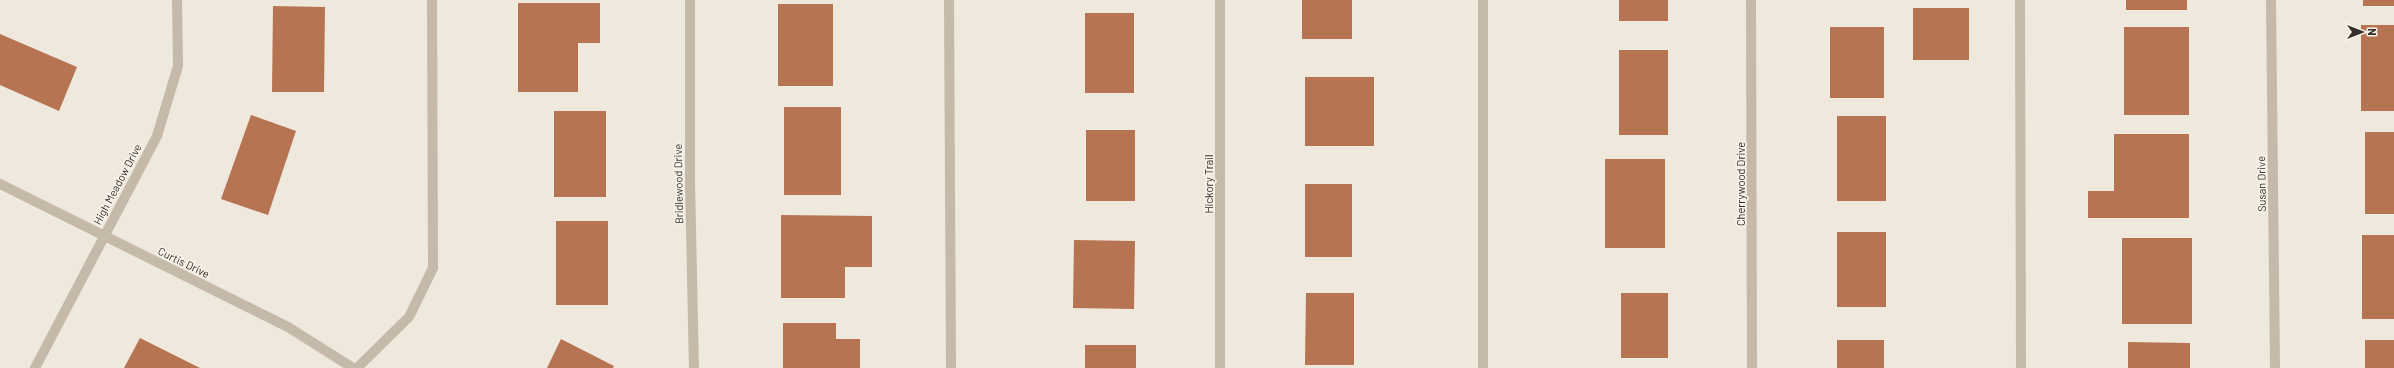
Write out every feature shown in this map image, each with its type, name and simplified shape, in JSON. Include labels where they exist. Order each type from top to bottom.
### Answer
[{"type":"street","name":"High Meadow Drive","points":[[35,368],[103,235],[157,136],[178,66],[177,0]]},
{"type":"street","points":[[357,368],[409,317],[433,268],[432,0]]},
{"type":"street","name":"Bridlewood Drive","points":[[690,0],[690,182],[694,368]]},
{"type":"street","points":[[948,0],[951,368]]},
{"type":"street","name":"Hickory Trail","points":[[1220,0],[1220,368]]},
{"type":"street","points":[[1483,0],[1483,368]]},
{"type":"street","name":"Cherrywood Drive","points":[[1752,0],[1752,368]]},
{"type":"street","points":[[2020,0],[2021,368]]},
{"type":"street","name":"Susan Drive","points":[[2271,0],[2275,368]]},
{"type":"street","name":"Curtis Drive","points":[[0,184],[288,326],[353,368]]},
{"type":"building","points":[[1302,0],[1352,0],[1352,39],[1302,39]]},
{"type":"building","points":[[1619,0],[1668,0],[1668,21],[1619,21]]},
{"type":"building","points":[[2126,0],[2187,0],[2187,10],[2126,10]]},
{"type":"building","points":[[2363,0],[2394,0],[2394,6],[2363,6]]},
{"type":"building","points":[[518,3],[600,3],[600,43],[578,43],[578,92],[518,92]]},
{"type":"building","points":[[778,4],[833,4],[833,86],[778,86]]},
{"type":"building","points":[[273,6],[325,7],[324,92],[272,92]]},
{"type":"building","points":[[1913,8],[1969,8],[1969,60],[1913,60]]},
{"type":"building","points":[[1085,13],[1134,13],[1134,93],[1085,93]]},
{"type":"building","points":[[2361,25],[2394,25],[2394,111],[2361,111]]},
{"type":"building","points":[[1830,27],[1884,27],[1884,98],[1830,98]]},
{"type":"building","points":[[2124,27],[2189,27],[2189,115],[2124,115]]},
{"type":"building","points":[[0,34],[77,67],[59,111],[0,85]]},
{"type":"building","points":[[1619,50],[1668,50],[1668,135],[1619,135]]},
{"type":"building","points":[[1305,77],[1374,77],[1374,146],[1305,146]]},
{"type":"building","points":[[784,107],[841,107],[841,195],[784,195]]},
{"type":"building","points":[[554,111],[606,111],[606,197],[554,197]]},
{"type":"building","points":[[251,115],[296,131],[268,215],[221,199]]},
{"type":"building","points":[[1837,116],[1886,116],[1886,201],[1837,201]]},
{"type":"building","points":[[1086,130],[1135,130],[1135,201],[1086,201]]},
{"type":"building","points":[[2365,132],[2394,132],[2394,214],[2365,214]]},
{"type":"building","points":[[2114,134],[2189,134],[2189,218],[2088,218],[2088,191],[2114,191]]},
{"type":"building","points":[[1605,159],[1665,159],[1665,248],[1605,248]]},
{"type":"building","points":[[1305,184],[1352,184],[1352,257],[1305,257]]},
{"type":"building","points":[[781,215],[872,216],[872,267],[845,267],[845,298],[781,298]]},
{"type":"building","points":[[556,221],[608,221],[608,305],[556,305]]},
{"type":"building","points":[[1837,232],[1886,232],[1886,307],[1837,307]]},
{"type":"building","points":[[2362,235],[2394,235],[2394,319],[2362,319]]},
{"type":"building","points":[[2122,238],[2192,238],[2192,324],[2122,324]]},
{"type":"building","points":[[1074,240],[1135,241],[1134,309],[1073,308]]},
{"type":"building","points":[[1306,293],[1354,293],[1354,365],[1305,365]]},
{"type":"building","points":[[1621,293],[1668,293],[1668,358],[1621,358]]},
{"type":"building","points":[[783,323],[836,323],[836,339],[860,339],[860,368],[783,368]]},
{"type":"building","points":[[140,338],[200,368],[124,368]]},
{"type":"building","points":[[561,339],[614,366],[613,368],[547,368]]},
{"type":"building","points":[[1837,340],[1884,340],[1884,368],[1837,368]]},
{"type":"building","points":[[2365,340],[2394,340],[2394,368],[2365,368]]},
{"type":"building","points":[[2128,342],[2190,343],[2190,368],[2128,368]]},
{"type":"building","points":[[1085,345],[1136,345],[1136,368],[1085,368]]}]
